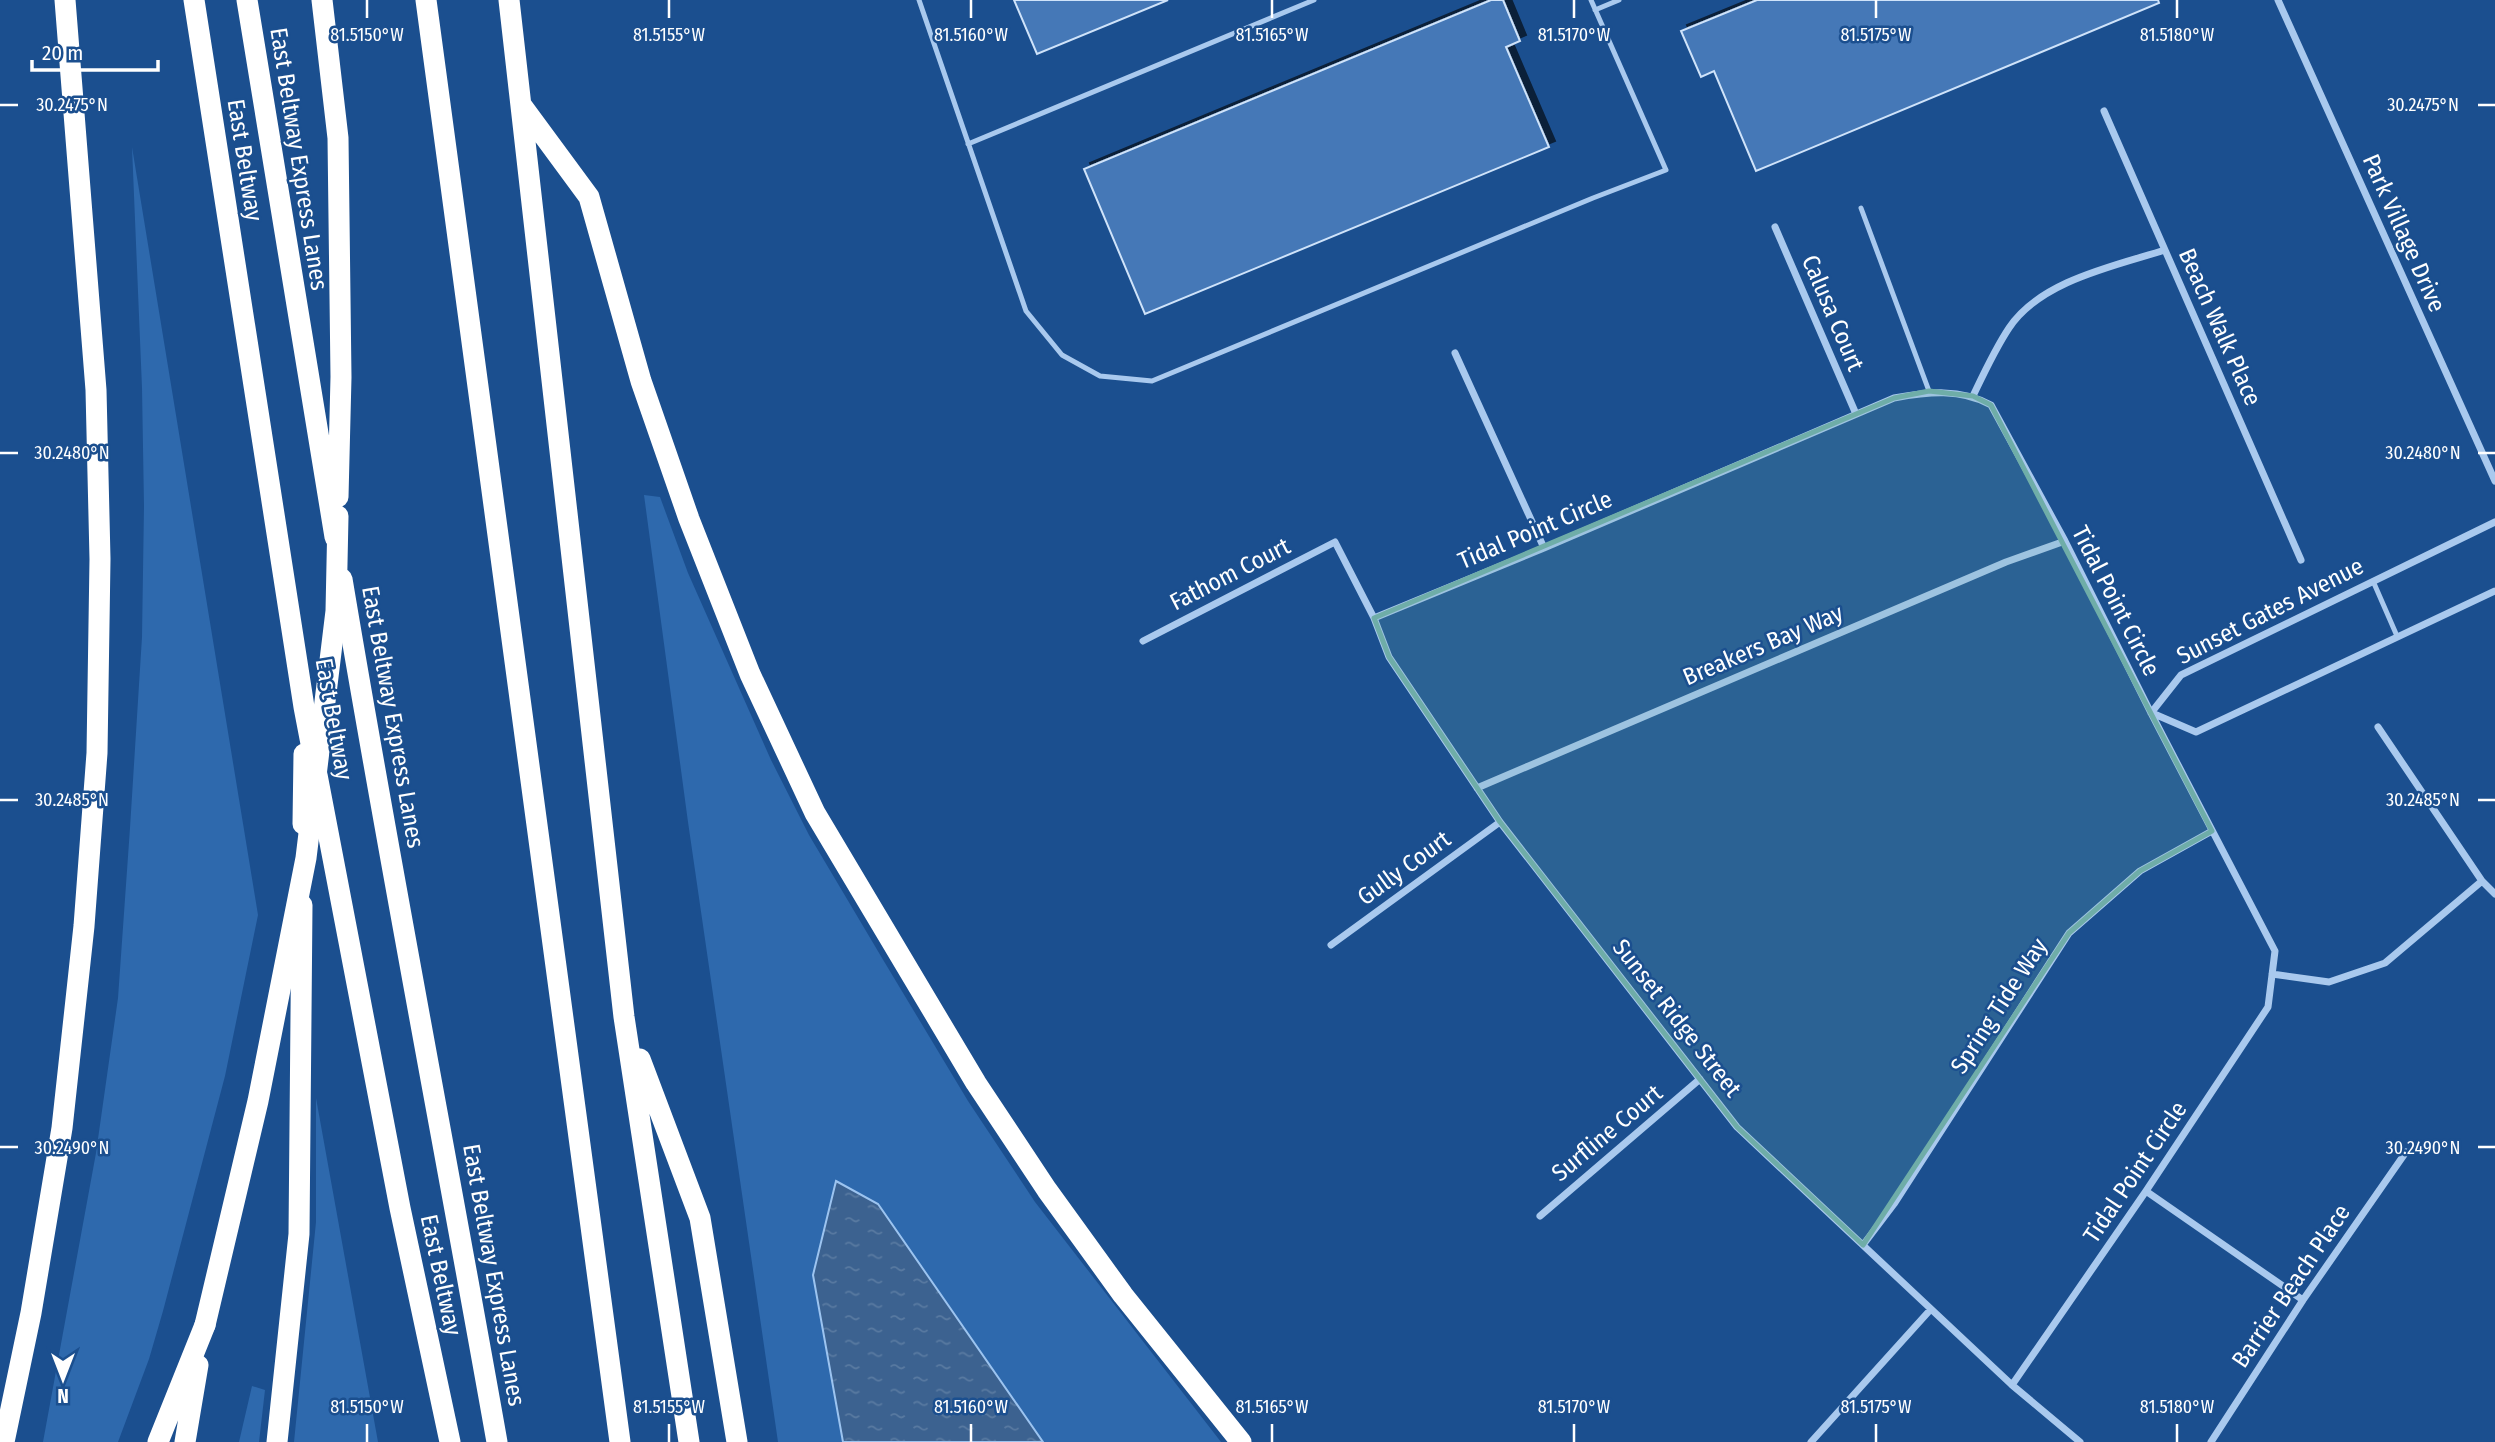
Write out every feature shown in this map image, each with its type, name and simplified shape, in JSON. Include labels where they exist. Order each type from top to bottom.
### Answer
[{"type":"highway","points":[[4,1442],[31,1314],[62,1128],[85,926],[97,753],[100,559],[96,390],[65,0]]},
{"type":"highway","name":"East Beltway","points":[[194,0],[304,707],[400,1208],[450,1442]]},
{"type":"highway","name":"East Beltway Express Lanes","points":[[247,0],[371,755],[497,1442]]},
{"type":"highway","points":[[185,1442],[205,1325],[258,1101],[306,858],[336,611],[341,377],[338,138],[322,0]]},
{"type":"highway","points":[[426,0],[620,1442]]},
{"type":"highway","points":[[509,0],[624,1017],[689,1442]]},
{"type":"highway","points":[[522,106],[589,197],[641,381],[689,519],[750,674],[815,813],[976,1083],[1047,1191],[1123,1295],[1241,1442]]},
{"type":"highway","points":[[277,1442],[299,1234],[304,707]]},
{"type":"highway","points":[[624,1017],[700,1218],[737,1442]]},
{"type":"highway","points":[[158,1442],[205,1325]]},
{"type":"street","name":"Park Village Drive","points":[[2278,0],[2495,481]]},
{"type":"street","name":"Beach Walk Place","points":[[2104,111],[2301,559]]},
{"type":"street","name":"Calusa Court","points":[[1775,227],[1856,414]]},
{"type":"street","points":[[1973,396],[2010,327],[2032,303],[2072,280],[2165,250]]},
{"type":"street","points":[[1455,353],[1544,548]]},
{"type":"street","name":"Tidal Point Circle","points":[[1374,618],[1894,398],[1929,391],[1973,396],[1991,405],[2065,541],[2275,951],[2268,1007],[2146,1191],[2012,1385]]},
{"type":"street","name":"Sunset Gates Avenue","points":[[2151,713],[2181,675],[2495,522]]},
{"type":"street","name":"Breakers Bay Way","points":[[1477,788],[2006,562],[2065,541]]},
{"type":"street","name":"Sunset Ridge Street","points":[[1335,542],[1374,618],[1389,657],[1477,788],[1737,1126],[2012,1385],[2080,1442]]},
{"type":"street","name":"Fathom Court","points":[[1143,641],[1335,542]]},
{"type":"street","points":[[2151,713],[2196,732],[2495,591]]},
{"type":"street","points":[[2378,727],[2482,881],[2495,894]]},
{"type":"street","name":"Gully Court","points":[[1331,945],[1500,821]]},
{"type":"street","name":"Spring Tide Way","points":[[1863,1245],[1902,1192],[2069,933],[2140,871],[2212,831]]},
{"type":"street","points":[[2272,974],[2329,982],[2385,962],[2482,881]]},
{"type":"street","name":"Surfline Court","points":[[1539,1216],[1700,1079]]},
{"type":"street","name":"Barrier Beach Place","points":[[2211,1442],[2303,1300],[2406,1152]]},
{"type":"street","points":[[2146,1191],[2303,1300]]},
{"type":"street","points":[[1811,1442],[1931,1309]]},
{"type":"lane","points":[[919,0],[1026,311],[1062,355],[1081,366],[1100,376],[1152,381],[1666,170],[1591,0]]},
{"type":"lane","points":[[968,144],[1314,0]]},
{"type":"lane","points":[[1595,10],[1619,0]]},
{"type":"lane","points":[[1861,208],[1929,391]]},
{"type":"lane","points":[[2373,581],[2397,636]]},
{"type":"highlighted area","points":[[1929,391],[1973,396],[1991,405],[2212,831],[2140,871],[2069,933],[1863,1245],[1737,1127],[1500,822],[1389,657],[1374,618],[1894,398]]},
{"type":"shaded area","points":[[132,147],[258,915],[225,1076],[163,1311],[149,1359],[118,1442],[43,1442],[96,1153],[118,998],[130,828],[142,637],[144,506]]},
{"type":"shaded area","points":[[644,495],[660,497],[688,573],[771,760],[809,835],[968,1101],[1035,1202],[1221,1442],[1043,1442],[922,1266],[813,1275],[843,1442],[778,1442],[688,822]]},
{"type":"shaded area","points":[[316,1098],[378,1442],[294,1442],[316,1222]]},
{"type":"shaded area","points":[[252,1386],[265,1390],[259,1442],[239,1442]]},
{"type":"water","points":[[836,1181],[878,1204],[1043,1442],[843,1442],[813,1275]]},
{"type":"building","points":[[1014,0],[1168,0],[1037,54]]},
{"type":"building","points":[[1491,0],[1503,0],[1520,41],[1506,47],[1549,147],[1145,314],[1084,169]]},
{"type":"building","points":[[1757,0],[2158,0],[2159,3],[1756,171],[1714,71],[1701,77],[1681,31]]}]
